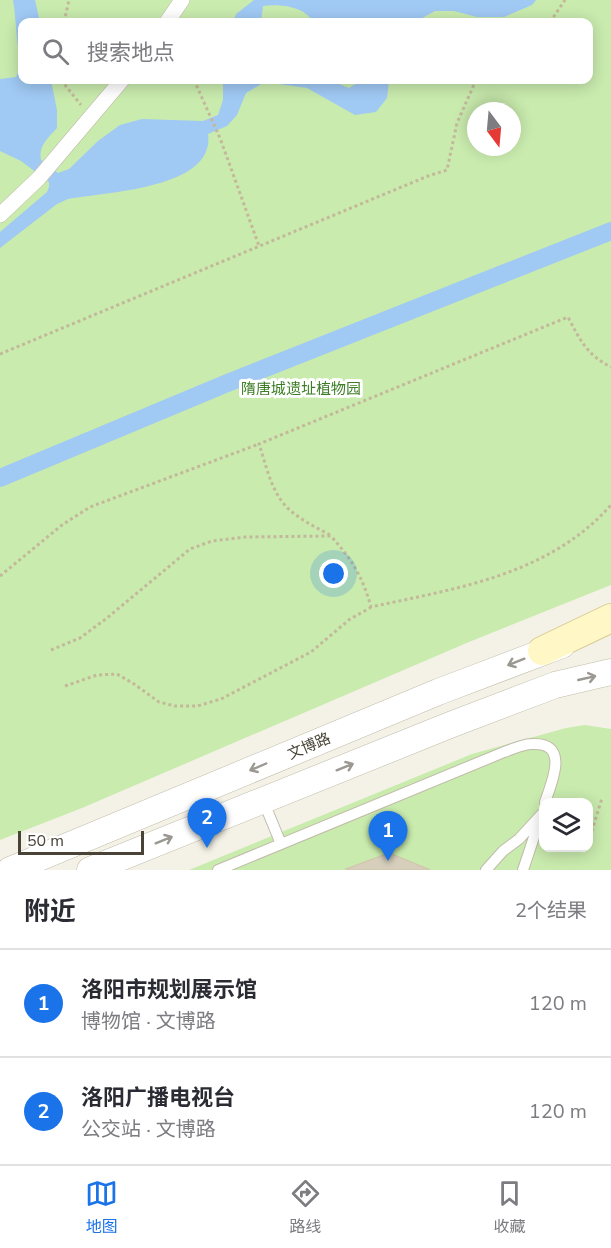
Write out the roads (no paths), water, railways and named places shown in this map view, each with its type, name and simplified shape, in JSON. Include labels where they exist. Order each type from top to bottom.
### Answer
[{"type":"main road","points":[[542,651],[611,618]]},
{"type":"street","points":[[170,18],[182,0]]},
{"type":"street","points":[[0,215],[53,163],[119,84]]},
{"type":"street","name":"文博路","points":[[10,870],[542,651],[611,630]]},
{"type":"street","points":[[90,870],[555,685],[611,672]]},
{"type":"lane","points":[[219,870],[504,752],[531,744],[545,746],[553,752],[556,761],[554,776],[546,798]]},
{"type":"lane","points":[[263,800],[282,844]]},
{"type":"lane","points":[[486,870],[503,850],[519,839],[539,816]]},
{"type":"lane","points":[[523,870],[539,823]]},
{"type":"water","points":[[13,0],[35,0],[39,18],[18,18],[18,47]]},
{"type":"water","points":[[254,0],[536,0],[532,5],[504,17],[477,17],[454,11],[435,11],[422,18],[310,18],[298,9],[270,5],[263,6],[262,18],[234,18],[236,14]]},
{"type":"water","points":[[18,72],[18,84],[52,84],[57,110],[57,128],[44,142],[40,155],[41,160],[58,173],[69,169],[98,141],[120,125],[142,119],[203,121],[218,115],[223,100],[223,84],[262,84],[246,93],[237,115],[227,126],[208,134],[206,152],[195,166],[177,177],[155,184],[131,190],[68,199],[57,204],[0,248],[0,232],[47,192],[49,187],[49,182],[21,161],[0,151],[0,79],[16,77]]},
{"type":"water","points":[[279,84],[339,84],[349,88],[356,84],[389,84],[387,98],[376,112],[355,115],[307,88]]},
{"type":"waterway","points":[[0,478],[225,384],[611,231]]},
{"type":"place","name":"洛阳广播电视台","points":[[207,848]]},
{"type":"place","name":"洛阳市规划展示馆","points":[[388,861]]},
{"type":"park label","name":"隋唐城遗址植物园","points":[[301,389]]}]
